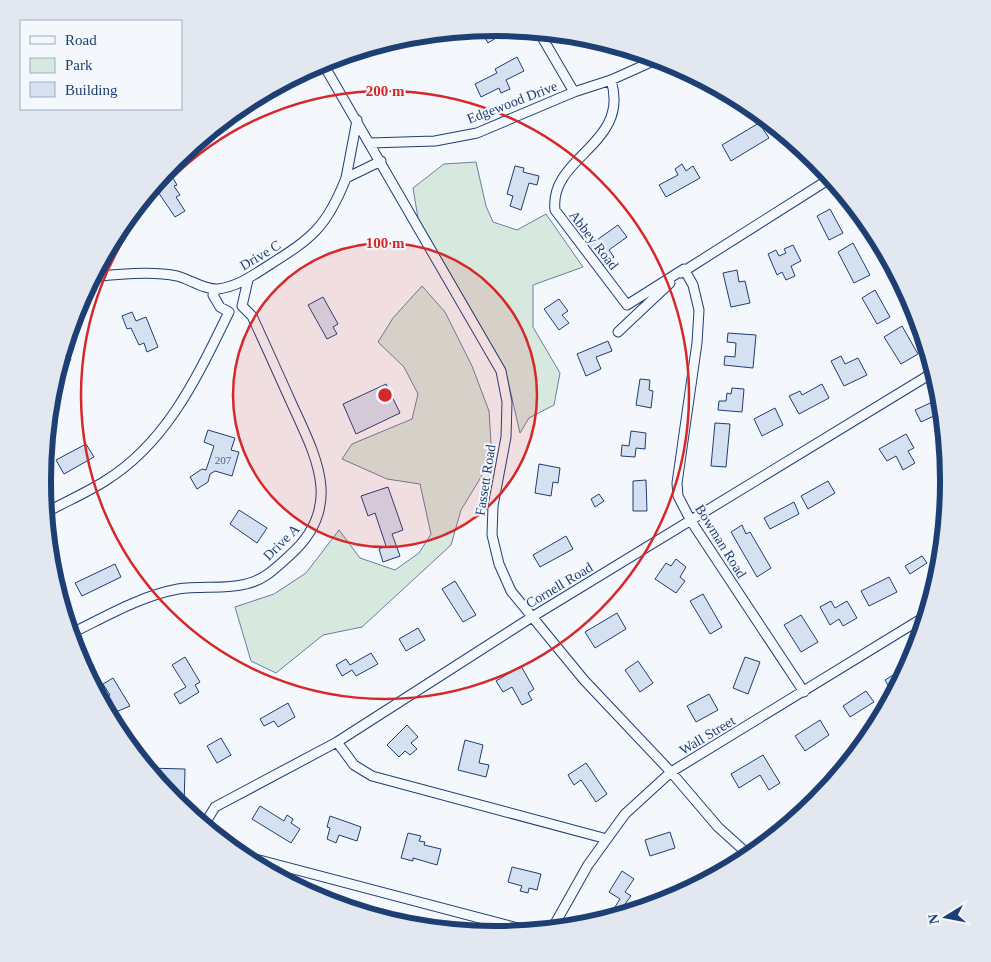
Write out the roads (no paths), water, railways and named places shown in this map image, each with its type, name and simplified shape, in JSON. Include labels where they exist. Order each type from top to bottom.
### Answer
[{"type":"street","points":[[543,39],[574,92]]},
{"type":"street","name":"Edgewood Drive","points":[[370,143],[435,141],[478,133],[574,92],[611,80],[648,64]]},
{"type":"street","name":"Fassett Road","points":[[327,69],[501,370],[507,402],[506,437],[493,506],[492,535],[499,564],[511,591],[584,680],[671,772],[718,827],[744,850]]},
{"type":"street","name":"Abbey Road","points":[[611,80],[615,94],[612,117],[601,136],[558,184],[554,200],[557,215],[627,305],[684,270]]},
{"type":"street","name":"Drive C","points":[[216,289],[248,280],[306,242],[322,225],[339,196],[346,178],[357,120]]},
{"type":"street","points":[[346,178],[381,161]]},
{"type":"street","points":[[618,332],[684,270],[824,182]]},
{"type":"street","name":"Bowman Road","points":[[684,270],[693,285],[699,310],[697,343],[677,483],[678,496],[691,522],[804,692]]},
{"type":"street","points":[[101,276],[117,274],[176,276],[216,289],[213,294],[220,307],[229,312]]},
{"type":"street","points":[[52,509],[106,480],[125,466],[159,434],[176,412],[196,379],[229,312],[242,306],[248,280]]},
{"type":"street","name":"Drive A","points":[[77,631],[159,594],[199,587],[229,587],[247,584],[265,577],[305,542],[312,530],[318,512],[321,491],[317,460],[252,316],[242,306]]},
{"type":"street","name":"Cornell Road","points":[[207,819],[215,807],[337,742],[532,617],[691,522],[928,376]]},
{"type":"street","name":"Wall Street","points":[[556,922],[588,865],[625,814],[671,772],[918,621]]},
{"type":"street","points":[[337,742],[354,765],[372,776],[607,839]]},
{"type":"street","points":[[266,862],[508,926]]}]
